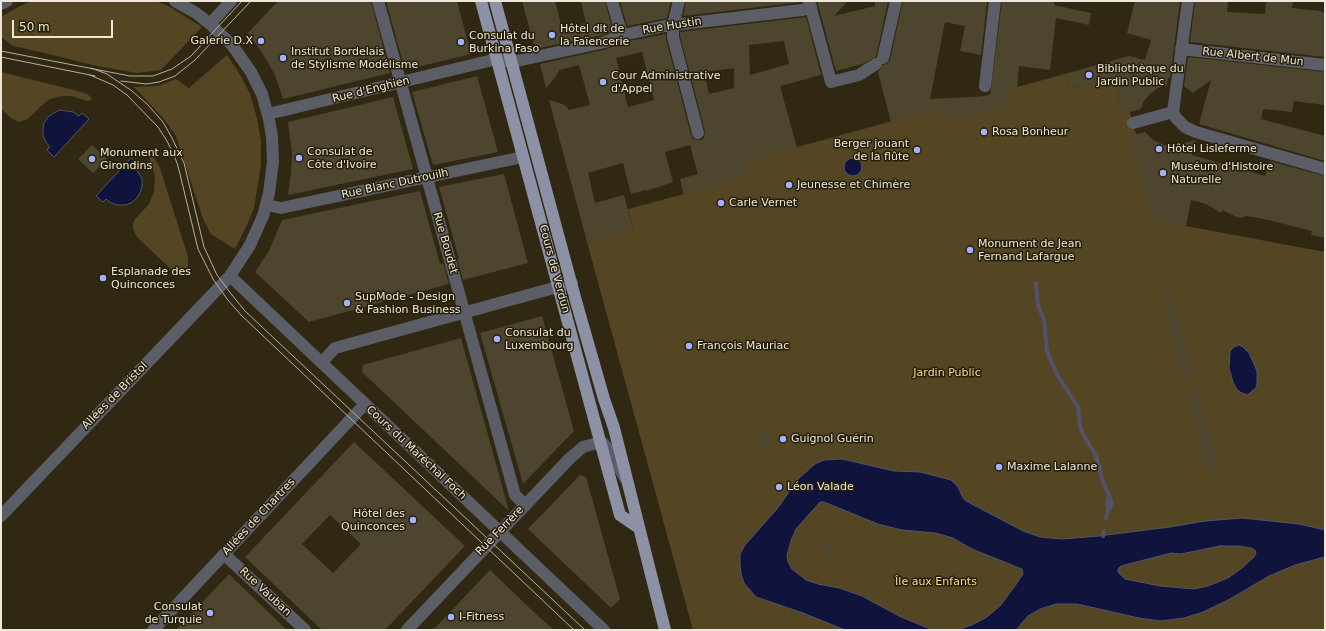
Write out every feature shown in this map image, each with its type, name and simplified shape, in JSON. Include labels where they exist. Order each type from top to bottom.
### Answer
[{"type":"main road","name":"Cours de Verdun","points":[[481,1],[620,515],[639,528]]},
{"type":"main road","name":"Cours de Verdun","points":[[494,1],[604,399],[614,428],[664,630]]},
{"type":"street","points":[[1,4],[7,1]]},
{"type":"street","name":"Allées de Bristol","points":[[1,516],[230,276],[250,245],[267,205],[273,162],[272,137],[268,114],[262,94],[251,72],[232,45],[196,13],[175,1]]},
{"type":"street","points":[[210,24],[232,1]]},
{"type":"street","name":"Rue Boudet","points":[[378,1],[515,495],[525,505]]},
{"type":"street","points":[[612,1],[622,35]]},
{"type":"street","points":[[679,1],[673,25],[673,37],[698,133]]},
{"type":"street","points":[[810,4],[831,82],[858,75],[880,61],[896,1]]},
{"type":"street","points":[[986,86],[995,1]]},
{"type":"street","points":[[1188,1],[1173,112],[1176,118],[1184,127],[1196,132],[1325,169]]},
{"type":"street","name":"Rue Hustin","points":[[512,62],[605,42],[622,35],[673,25],[802,10],[810,4]]},
{"type":"street","name":"Rue Albert de Mun","points":[[1181,49],[1325,65]]},
{"type":"street","points":[[497,59],[512,62]]},
{"type":"street","name":"Rue d'Enghien","points":[[268,114],[497,59]]},
{"type":"street","points":[[1133,123],[1173,112]]},
{"type":"street","name":"Rue Blanc Dutrouilh","points":[[267,205],[281,208],[523,157]]},
{"type":"street","name":"Cours du Maréchal Foch","points":[[230,276],[604,630]]},
{"type":"street","points":[[322,362],[335,348],[572,283]]},
{"type":"street","name":"Allées de Chartres","points":[[153,630],[365,404]]},
{"type":"street","points":[[601,442],[609,450],[628,484]]},
{"type":"street","name":"Rue Ferrère","points":[[407,630],[570,458],[583,447],[601,442]]},
{"type":"street","name":"Rue Vauban","points":[[224,554],[305,630]]},
{"type":"green space","points":[[32,1],[156,1],[168,6],[202,27],[161,70],[137,73],[97,66],[13,46],[1,37],[1,17]]},
{"type":"green space","points":[[227,55],[241,76],[250,94],[257,118],[261,141],[261,165],[254,208],[235,249],[211,234],[203,219],[176,136],[165,120],[134,87],[158,86],[176,79],[189,88]]},
{"type":"green space","points":[[1,72],[74,90],[87,94],[92,99],[88,101],[71,96],[62,96],[50,99],[28,119],[19,122],[11,118],[1,109]]},
{"type":"green space","name":"Jardin Public","points":[[1065,74],[1068,89],[1113,77],[1118,98],[1125,112],[1130,112],[1134,129],[1186,226],[1325,252],[1325,630],[693,630],[587,242],[633,228],[628,209],[684,194],[680,179]]},
{"type":"green space","points":[[152,154],[160,168],[188,257],[188,268],[182,273],[174,272],[137,237],[133,229],[135,219],[149,204],[154,192],[155,177],[149,156]]},
{"type":"shaded area","points":[[60,110],[73,112],[79,116],[82,113],[89,119],[54,157],[47,150],[50,147],[43,136],[43,129],[44,123],[48,117]]},
{"type":"shaded area","points":[[131,158],[138,164],[135,168],[142,179],[140,193],[131,203],[125,205],[111,203],[106,199],[103,202],[96,196]]},
{"type":"shaded area","points":[[853,158],[857,159],[861,163],[861,171],[857,175],[853,176],[849,175],[845,171],[844,167],[845,163],[849,159]]},
{"type":"shaded area","points":[[1239,345],[1249,353],[1257,371],[1256,388],[1247,395],[1240,392],[1236,388],[1229,368],[1230,351]]},
{"type":"shaded area","points":[[842,459],[894,471],[920,472],[951,480],[958,487],[966,501],[1023,531],[1040,537],[1062,539],[1099,536],[1205,521],[1242,518],[1299,524],[1325,530],[1325,557],[1295,565],[1269,576],[1230,599],[1203,612],[1184,618],[1160,621],[1139,618],[1077,604],[1056,604],[1040,609],[1028,616],[1016,630],[957,630],[972,625],[987,617],[1000,606],[1023,574],[1022,569],[972,549],[953,538],[935,533],[902,530],[878,524],[824,502],[820,502],[796,529],[792,538],[787,555],[788,562],[792,569],[806,580],[839,588],[862,596],[901,617],[933,630],[845,630],[803,613],[756,597],[744,583],[741,574],[740,554],[745,545],[777,509],[799,478],[815,464],[824,460]],"holes":[[[1220,546],[1238,546],[1255,550],[1256,553],[1254,557],[1228,578],[1208,586],[1194,589],[1160,586],[1125,579],[1118,572],[1118,569],[1121,566],[1171,553],[1181,554]]]},
{"type":"building","points":[[278,1],[371,1],[390,73],[283,99],[275,75],[263,54],[248,33]]},
{"type":"building","points":[[386,1],[457,1],[471,54],[405,70]]},
{"type":"building","points":[[522,1],[555,1],[562,28],[586,23],[581,1],[605,1],[613,31],[603,35],[535,49]]},
{"type":"building","points":[[620,1],[671,1],[667,18],[627,26]]},
{"type":"building","points":[[686,1],[802,1],[802,2],[683,16]]},
{"type":"building","points":[[817,1],[848,1],[834,16],[875,6],[875,1],[888,1],[876,57],[862,64],[836,71]]},
{"type":"building","points":[[903,1],[987,1],[981,55],[960,51],[965,26],[945,22],[930,99],[990,96],[1002,1],[1054,1],[1054,5],[1091,13],[1089,25],[1056,18],[1050,70],[1019,66],[1017,88],[1008,90],[1012,104],[991,110],[991,112],[948,122],[944,108],[891,122],[878,72],[883,65],[888,63],[890,60]]},
{"type":"building","points":[[1135,1],[1180,1],[1170,78],[1168,77],[1167,85],[1158,88],[1150,94],[1143,102],[1141,109],[1127,113],[1121,110],[1113,77],[1068,89],[1065,74],[1129,56],[1145,60],[1151,40],[1127,33]]},
{"type":"building","points":[[1195,1],[1228,1],[1227,12],[1265,14],[1266,1],[1293,1],[1292,8],[1320,11],[1325,13],[1325,57],[1190,42]]},
{"type":"building","points":[[806,17],[821,75],[780,86],[797,148],[744,162],[748,176],[727,182],[727,184],[684,194],[680,179],[698,175],[690,145],[665,152],[673,182],[646,191],[631,194],[623,163],[588,173],[595,203],[624,195],[633,229],[587,242],[549,100],[565,105],[569,110],[590,105],[579,65],[559,70],[557,75],[546,88],[540,64],[607,49],[624,42],[666,34],[666,39],[691,135],[693,139],[700,140],[704,138],[705,131],[680,32]],"holes":[[[784,41],[789,64],[750,75],[749,45]],[[642,52],[654,100],[628,107],[616,58]],[[734,68],[734,88],[709,94],[704,72]]]},
{"type":"building","points":[[1188,57],[1325,72],[1325,105],[1294,101],[1292,112],[1263,109],[1261,119],[1325,136],[1325,161],[1199,124],[1211,80],[1193,93],[1184,86]]},
{"type":"building","points":[[477,76],[498,152],[433,165],[412,92]]},
{"type":"building","points":[[393,97],[413,169],[288,195],[292,153],[288,122]]},
{"type":"building","points":[[1145,132],[1153,140],[1164,145],[1178,145],[1196,140],[1192,155],[1265,176],[1269,161],[1325,176],[1325,238],[1311,235],[1312,231],[1269,220],[1246,216],[1241,218],[1222,210],[1221,213],[1206,204],[1191,200],[1186,226],[1155,221],[1150,214],[1130,140],[1133,135]]},
{"type":"building","name":"Monument aux Girondins","points":[[92,145],[107,159],[93,173],[78,159]]},
{"type":"building","points":[[504,174],[528,263],[463,280],[457,259],[459,259],[439,187]]},
{"type":"building","points":[[420,191],[440,264],[443,263],[449,284],[309,322],[255,272],[269,251],[282,220]]},
{"type":"building","points":[[1172,294],[1195,380],[1182,375],[1161,297]]},
{"type":"building","points":[[542,316],[574,431],[523,484],[480,333]]},
{"type":"building","points":[[461,338],[509,511],[362,372],[363,365]]},
{"type":"building","points":[[1197,387],[1220,472],[1209,475],[1188,397]]},
{"type":"building","points":[[759,430],[766,432],[772,439],[757,451],[757,437]]},
{"type":"building","points":[[354,442],[465,546],[385,630],[322,630],[245,557]],"holes":[[[330,515],[361,544],[333,573],[302,544]]]},
{"type":"building","points":[[580,475],[586,477],[620,599],[611,608],[528,529]]},
{"type":"building","points":[[828,541],[833,543],[835,548],[833,553],[828,555],[823,553],[821,548],[823,543]]},
{"type":"building","points":[[490,570],[538,616],[554,630],[433,630]]},
{"type":"building","points":[[229,574],[262,606],[287,630],[176,630]]},
{"type":"waterway","points":[[1036,283],[1038,305],[1044,320],[1047,350],[1050,359],[1058,376],[1078,407],[1080,426],[1096,456],[1109,496],[1106,518]]},
{"type":"waterway","points":[[1108,510],[1111,506],[1109,496]]},
{"type":"waterway","points":[[1103,536],[1104,531]]},
{"type":"tram line","points":[[1,51],[130,76],[153,76],[172,69],[191,56],[242,1]]},
{"type":"tram line","points":[[121,81],[146,84],[159,82],[175,76],[195,60],[251,1]]},
{"type":"tram line","points":[[1,57],[95,76]]},
{"type":"tram line","points":[[91,68],[107,74],[132,91],[147,104],[163,122],[184,163],[204,247],[217,275],[245,311],[585,630]]},
{"type":"tram line","points":[[90,75],[113,85],[127,95],[158,127],[167,141],[178,166],[198,249],[213,279],[227,299],[241,315],[574,630]]},
{"type":"place","name":"Hôtel dit de la Faïencerie","points":[[552,35]]},
{"type":"place","name":"Galerie D.X","points":[[261,41]]},
{"type":"place","name":"Consulat du Burkina Faso","points":[[461,42]]},
{"type":"place","name":"Institut Bordelais de Stylisme Modélisme","points":[[283,58]]},
{"type":"place","name":"Bibliothèque du Jardin Public","points":[[1089,75]]},
{"type":"place","name":"Cour Administrative d'Appel","points":[[603,82]]},
{"type":"place","name":"Rosa Bonheur","points":[[984,132]]},
{"type":"place","name":"Hôtel Lisleferme","points":[[1159,149]]},
{"type":"place","name":"Berger jouant de la flûte","points":[[917,150]]},
{"type":"place","name":"Consulat de Côte d'Ivoire","points":[[299,158]]},
{"type":"place","name":"Monument aux Girondins","points":[[92,159]]},
{"type":"place","name":"Muséum d'Histoire Naturelle","points":[[1163,173]]},
{"type":"place","name":"Jeunesse et Chimère","points":[[789,185]]},
{"type":"place","name":"Carle Vernet","points":[[721,203]]},
{"type":"place","name":"Monument de Jean Fernand Lafargue","points":[[970,250]]},
{"type":"place","name":"Esplanade des Quinconces","points":[[103,278]]},
{"type":"place","name":"SupMode - Design & Fashion Business","points":[[347,303]]},
{"type":"place","name":"Consulat du Luxembourg","points":[[497,339]]},
{"type":"place","name":"François Mauriac","points":[[689,346]]},
{"type":"place","name":"Guignol Guérin","points":[[783,439]]},
{"type":"place","name":"Maxime Lalanne","points":[[999,467]]},
{"type":"place","name":"Léon Valade","points":[[779,487]]},
{"type":"place","name":"Hôtel des Quinconces","points":[[413,520]]},
{"type":"place","name":"Consulat de Turquie","points":[[210,613]]},
{"type":"place","name":"I-Fitness","points":[[451,617]]},
{"type":"park label","name":"Île aux Enfants","points":[[936,582]]}]
